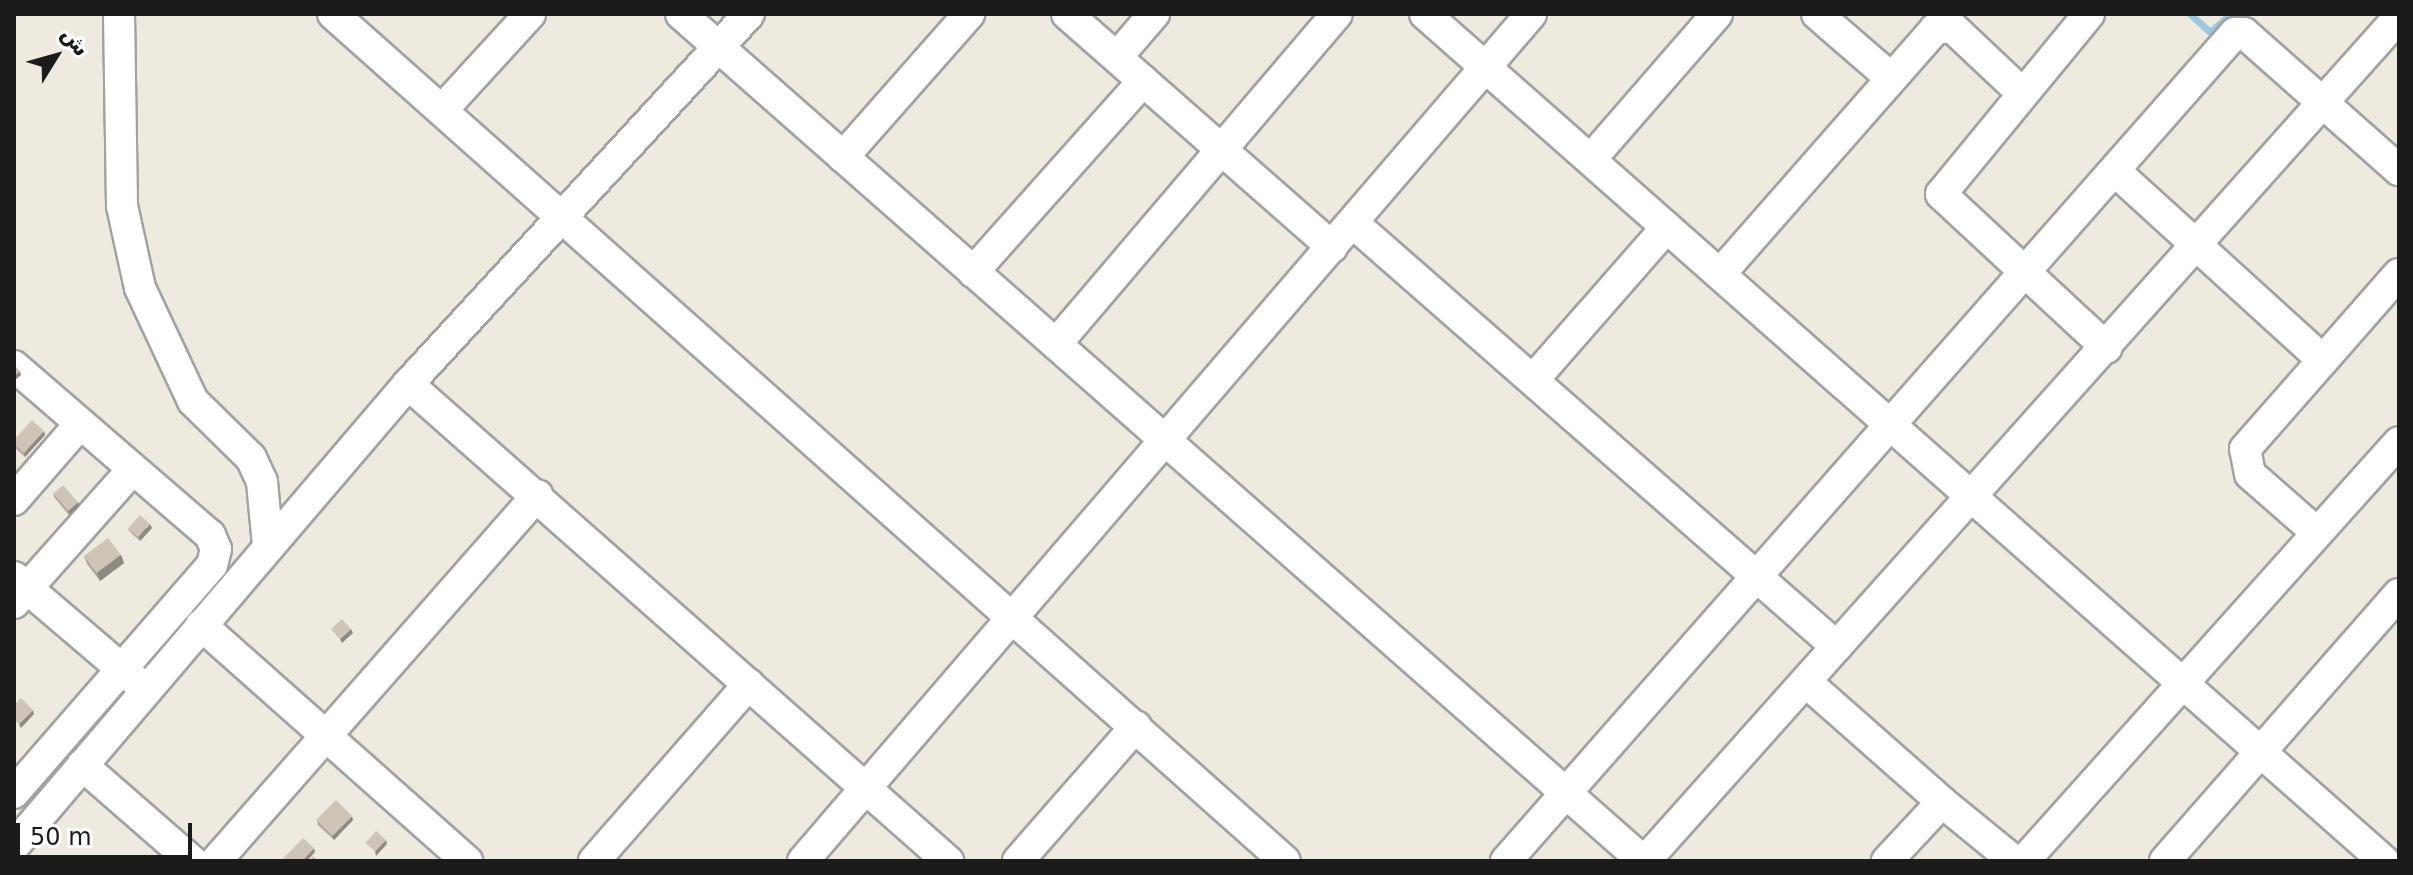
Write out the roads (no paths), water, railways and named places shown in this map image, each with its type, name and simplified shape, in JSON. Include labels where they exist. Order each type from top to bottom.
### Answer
[{"type":"street","points":[[119,14],[122,206],[140,288],[193,401],[251,458],[262,482],[268,546]]},
{"type":"street","points":[[333,14],[443,109],[557,217],[1285,861]]},
{"type":"street","points":[[443,109],[530,14]]},
{"type":"street","points":[[681,14],[1644,861],[2107,348],[2399,17]]},
{"type":"street","points":[[14,846],[408,384],[557,217],[749,14]]},
{"type":"street","points":[[843,157],[969,14]]},
{"type":"street","points":[[1067,14],[1332,247]]},
{"type":"street","points":[[1117,57],[1154,14]]},
{"type":"street","points":[[1056,344],[1337,14]]},
{"type":"street","points":[[1425,14],[2260,754],[2386,861],[2399,848]]},
{"type":"street","points":[[803,861],[1015,620],[1531,14]]},
{"type":"street","points":[[1817,14],[1891,78]]},
{"type":"street","points":[[2089,14],[1941,194],[2023,274],[2107,348]]},
{"type":"street","points":[[1591,159],[1713,15]]},
{"type":"street","points":[[1720,274],[1891,78],[1942,25],[2022,93]]},
{"type":"street","points":[[1506,861],[1755,574],[2235,33],[2244,33],[2399,170]]},
{"type":"street","points":[[973,272],[1143,81]]},
{"type":"street","points":[[2115,171],[2323,360]]},
{"type":"street","points":[[1353,223],[1837,647]]},
{"type":"street","points":[[1533,380],[1667,227]]},
{"type":"street","points":[[2315,531],[2243,462],[2245,449],[2399,274]]},
{"type":"street","points":[[14,366],[210,535],[216,549],[212,565],[14,793]]},
{"type":"street","points":[[408,384],[948,861]]},
{"type":"street","points":[[14,500],[80,424]]},
{"type":"street","points":[[2024,861],[2184,685],[2315,531],[2399,442]]},
{"type":"street","points":[[132,470],[18,590],[146,690]]},
{"type":"street","points":[[216,861],[537,495]]},
{"type":"street","points":[[2165,861],[2399,594]]},
{"type":"street","points":[[201,625],[326,735],[457,858]]},
{"type":"street","points":[[1806,682],[2014,861]]},
{"type":"street","points":[[594,861],[749,684]]},
{"type":"street","points":[[1018,861],[1136,726]]},
{"type":"street","points":[[82,765],[192,861]]},
{"type":"street","points":[[1887,861],[1942,802]]},
{"type":"waterway","points":[[2190,14],[2210,32],[2231,14]]}]
